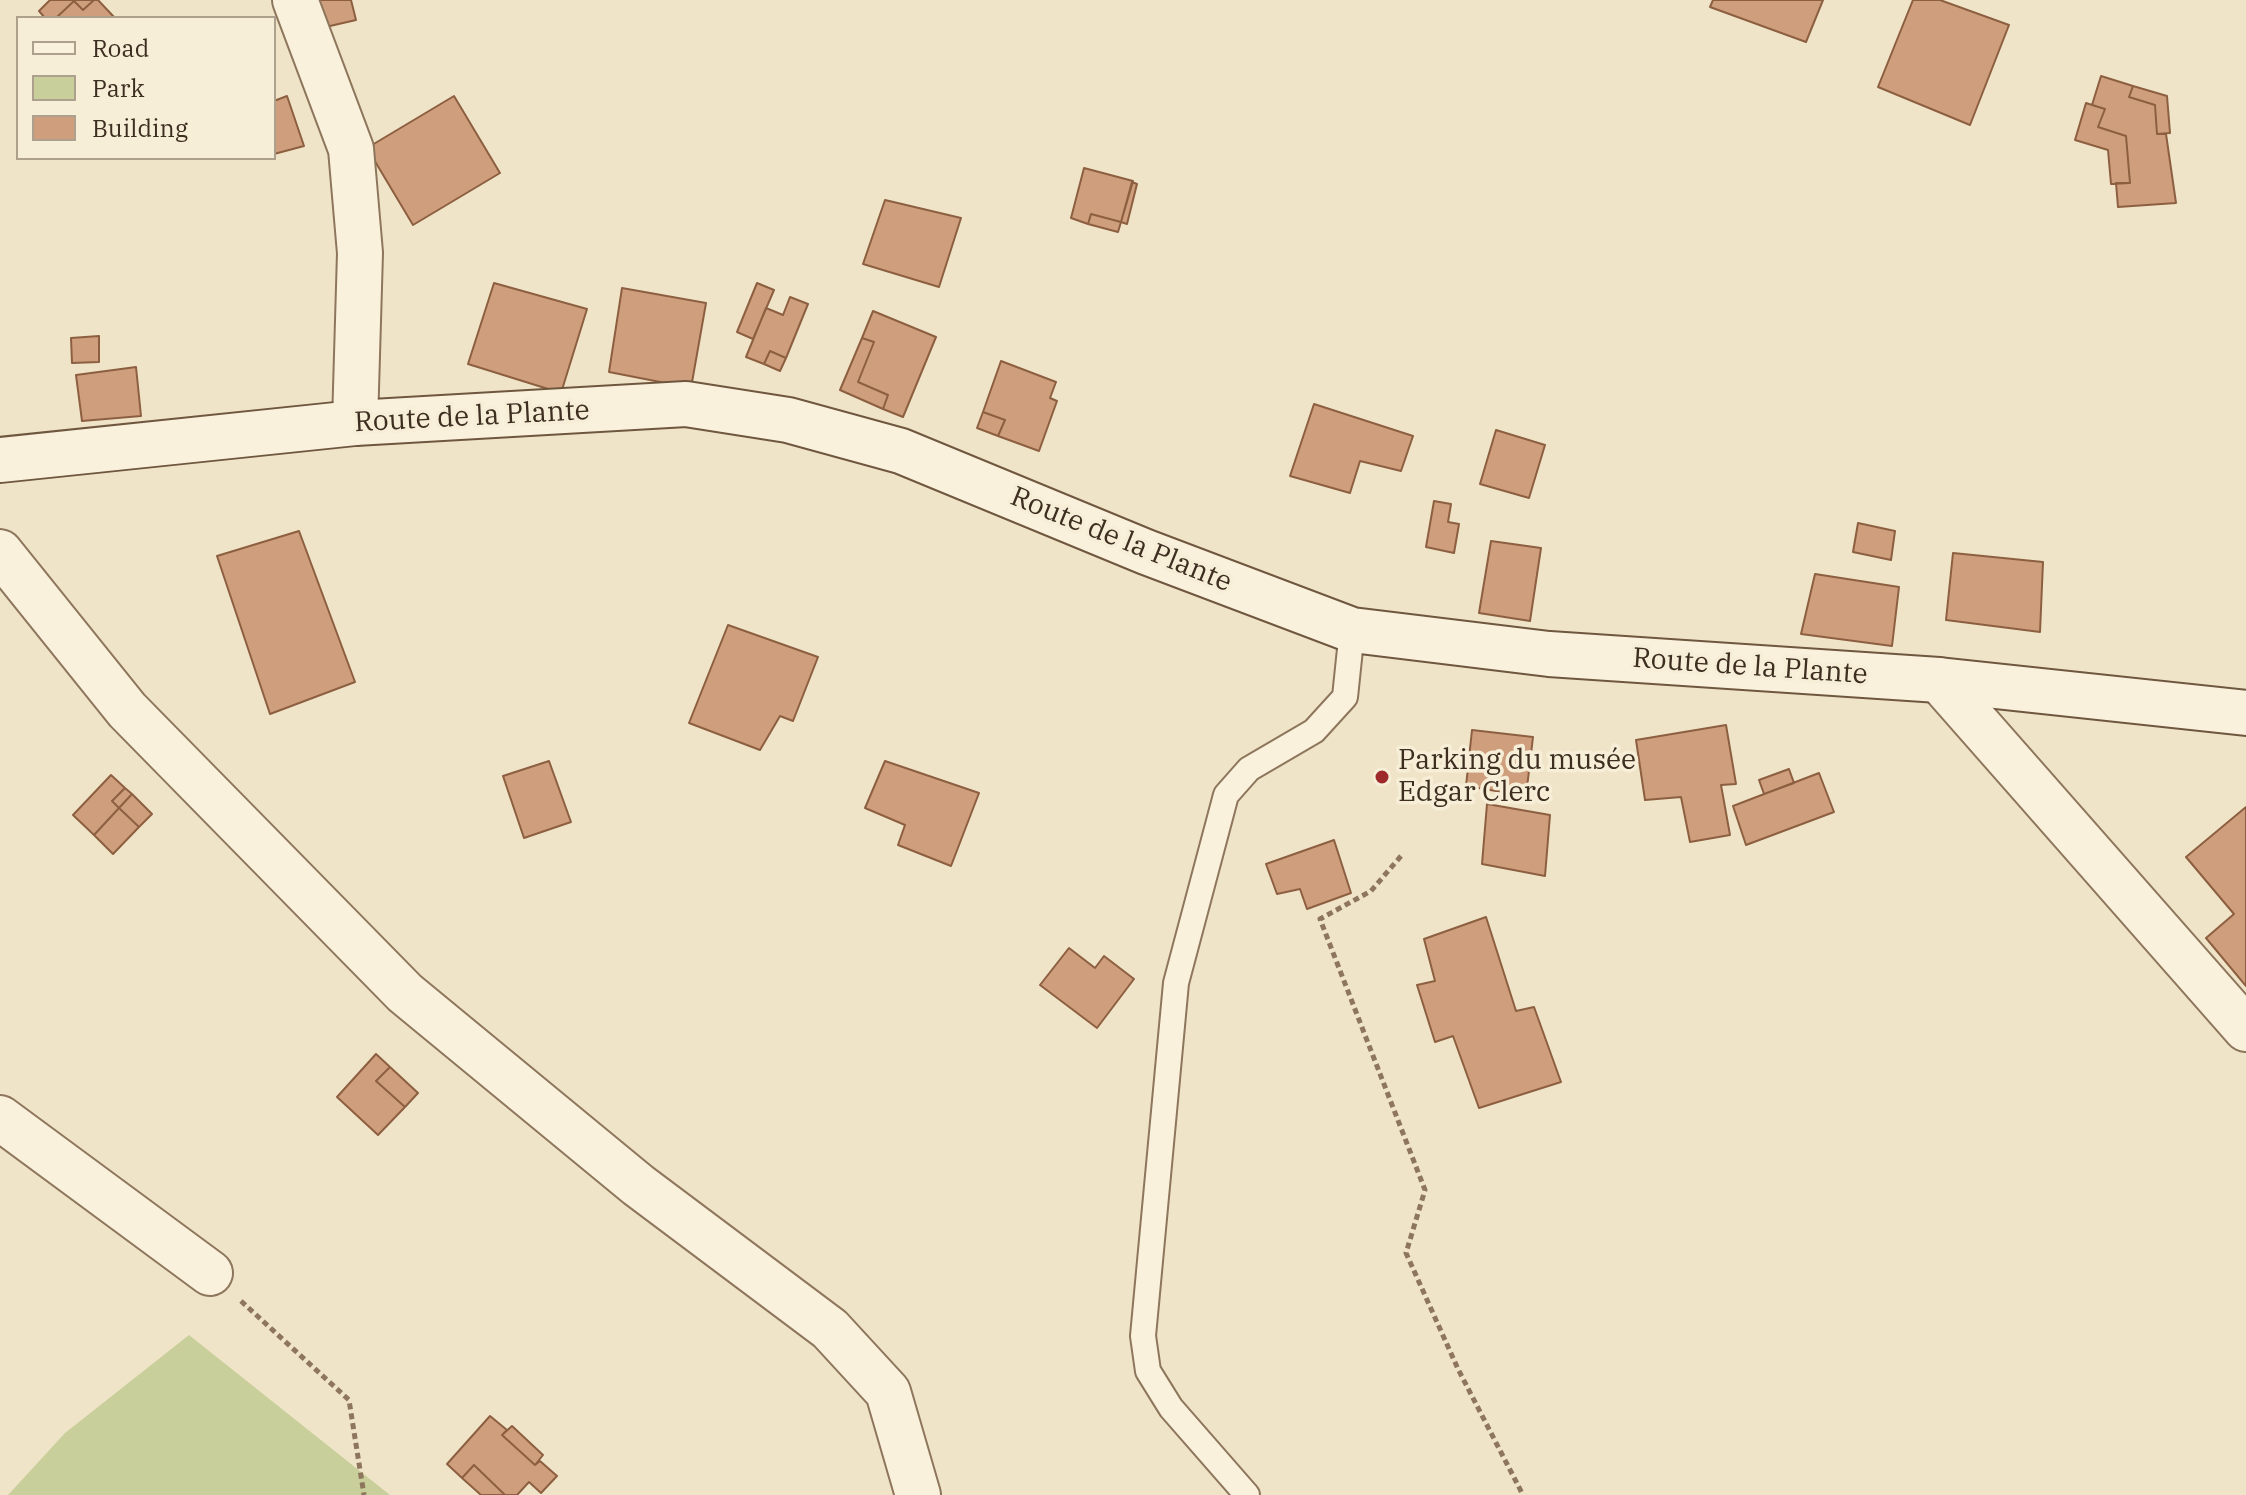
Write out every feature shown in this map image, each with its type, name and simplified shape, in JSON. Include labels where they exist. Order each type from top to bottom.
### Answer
[{"type":"street","points":[[295,0],[351,149],[360,253],[355,423]]},
{"type":"street","name":"Route de la Plante","points":[[0,460],[355,423],[686,404],[788,420],[901,451],[1146,552],[1352,630],[1549,654],[1939,680],[2246,713]]},
{"type":"street","points":[[0,552],[127,710],[405,993],[638,1185],[830,1329],[888,1392],[918,1495]]},
{"type":"street","points":[[1939,680],[2246,1029]]},
{"type":"street","points":[[0,1118],[210,1273]]},
{"type":"lane","points":[[1247,1495],[1171,1408],[1148,1371],[1143,1336],[1176,983],[1226,795],[1249,769],[1314,731],[1345,697],[1352,630]]},
{"type":"path","points":[[1401,856],[1371,891],[1320,919],[1425,1190],[1406,1253],[1458,1369],[1523,1495]]},
{"type":"path","points":[[210,1273],[349,1400],[364,1495]]},
{"type":"green space","points":[[189,1335],[390,1495],[8,1495],[65,1433]]},
{"type":"building","points":[[50,0],[94,0],[83,10],[74,1],[58,16],[43,16],[39,11]]},
{"type":"building","points":[[98,0],[113,16],[58,16],[74,1],[83,10]]},
{"type":"building","points":[[310,0],[351,0],[356,20],[317,29]]},
{"type":"building","points":[[1713,0],[1823,0],[1806,42],[1710,7]]},
{"type":"building","points":[[1913,0],[1940,0],[2009,25],[1970,125],[1878,87]]},
{"type":"building","points":[[2101,76],[2133,86],[2129,97],[2155,105],[2157,134],[2166,134],[2176,203],[2118,207],[2116,183],[2130,183],[2126,136],[2098,127],[2105,109],[2092,105]]},
{"type":"building","points":[[2133,86],[2167,96],[2170,133],[2157,134],[2155,105],[2129,97]]},
{"type":"building","points":[[287,96],[304,146],[276,153],[276,100]]},
{"type":"building","points":[[454,96],[500,173],[413,225],[367,148]]},
{"type":"building","points":[[2086,103],[2105,109],[2098,127],[2126,136],[2130,183],[2111,184],[2108,150],[2075,140]]},
{"type":"building","points":[[1084,168],[1133,181],[1121,222],[1091,214],[1088,224],[1071,218]]},
{"type":"building","points":[[1132,182],[1137,184],[1127,224],[1121,222]]},
{"type":"building","points":[[885,200],[961,218],[939,287],[863,264]]},
{"type":"building","points":[[1091,214],[1121,222],[1118,232],[1088,224]]},
{"type":"building","points":[[494,283],[587,309],[561,393],[468,364]]},
{"type":"building","points":[[757,283],[774,290],[753,339],[737,332]]},
{"type":"building","points":[[622,288],[706,303],[691,388],[609,372]]},
{"type":"building","points":[[790,297],[808,304],[786,358],[770,351],[764,364],[746,357],[766,308],[783,315]]},
{"type":"building","points":[[873,311],[936,337],[903,417],[883,409],[888,395],[858,382],[874,342],[862,338]]},
{"type":"building","points":[[99,336],[99,362],[72,363],[71,338]]},
{"type":"building","points":[[862,338],[874,342],[858,382],[888,395],[883,409],[840,390]]},
{"type":"building","points":[[770,351],[786,358],[780,371],[764,364]]},
{"type":"building","points":[[1001,361],[1056,382],[1050,398],[1057,401],[1039,451],[998,436],[1005,420],[983,412]]},
{"type":"building","points":[[136,367],[141,416],[82,421],[76,375]]},
{"type":"building","points":[[1314,404],[1413,436],[1401,471],[1360,461],[1350,493],[1290,476]]},
{"type":"building","points":[[983,412],[1005,420],[998,436],[977,428]]},
{"type":"building","points":[[1496,430],[1545,445],[1529,498],[1480,484]]},
{"type":"building","points":[[1434,501],[1451,504],[1448,522],[1459,524],[1454,553],[1426,547]]},
{"type":"building","points":[[1858,523],[1895,531],[1891,560],[1853,552]]},
{"type":"building","points":[[299,531],[355,682],[270,714],[217,556]]},
{"type":"building","points":[[1491,541],[1541,548],[1530,621],[1479,613]]},
{"type":"building","points":[[1953,553],[2043,562],[2040,632],[1946,620]]},
{"type":"building","points":[[1815,574],[1899,587],[1892,646],[1801,634]]},
{"type":"building","points":[[728,625],[818,657],[793,721],[780,716],[760,750],[689,723]]},
{"type":"building","points":[[1726,725],[1736,784],[1721,785],[1730,835],[1690,842],[1681,797],[1645,800],[1636,740]]},
{"type":"building","points":[[1472,730],[1533,737],[1526,796],[1466,786]]},
{"type":"building","points":[[549,761],[571,822],[524,838],[503,776]]},
{"type":"building","points":[[885,761],[979,793],[951,866],[898,845],[905,825],[865,808]]},
{"type":"building","points":[[1789,769],[1794,783],[1764,794],[1759,780]]},
{"type":"building","points":[[1819,773],[1834,812],[1746,845],[1733,806]]},
{"type":"building","points":[[111,775],[125,788],[112,801],[119,808],[94,835],[73,815]]},
{"type":"building","points":[[125,788],[132,794],[119,808],[112,801]]},
{"type":"building","points":[[132,794],[152,814],[139,827],[119,808]]},
{"type":"building","points":[[1487,804],[1550,815],[1545,876],[1482,864]]},
{"type":"building","points":[[2246,807],[2246,986],[2206,938],[2234,914],[2186,857]]},
{"type":"building","points":[[119,808],[139,827],[113,854],[94,835]]},
{"type":"building","points":[[1334,840],[1351,893],[1307,909],[1300,889],[1277,894],[1266,864]]},
{"type":"building","points":[[1486,917],[1516,1011],[1534,1007],[1561,1082],[1479,1108],[1453,1036],[1435,1042],[1417,985],[1435,981],[1424,939]]},
{"type":"building","points":[[1069,948],[1095,968],[1104,956],[1134,979],[1097,1028],[1040,985]]},
{"type":"building","points":[[376,1054],[390,1067],[376,1081],[405,1107],[378,1135],[337,1097]]},
{"type":"building","points":[[390,1067],[418,1093],[405,1107],[376,1081]]},
{"type":"building","points":[[490,1416],[507,1430],[502,1435],[535,1465],[540,1461],[557,1476],[541,1493],[529,1482],[517,1495],[505,1495],[474,1465],[462,1478],[447,1464]]},
{"type":"building","points":[[512,1426],[543,1455],[535,1465],[502,1435]]},
{"type":"building","points":[[474,1465],[505,1495],[481,1495],[462,1478]]},
{"type":"place","name":"Parking du musée Edgar Clerc","points":[[1382,777]]}]
